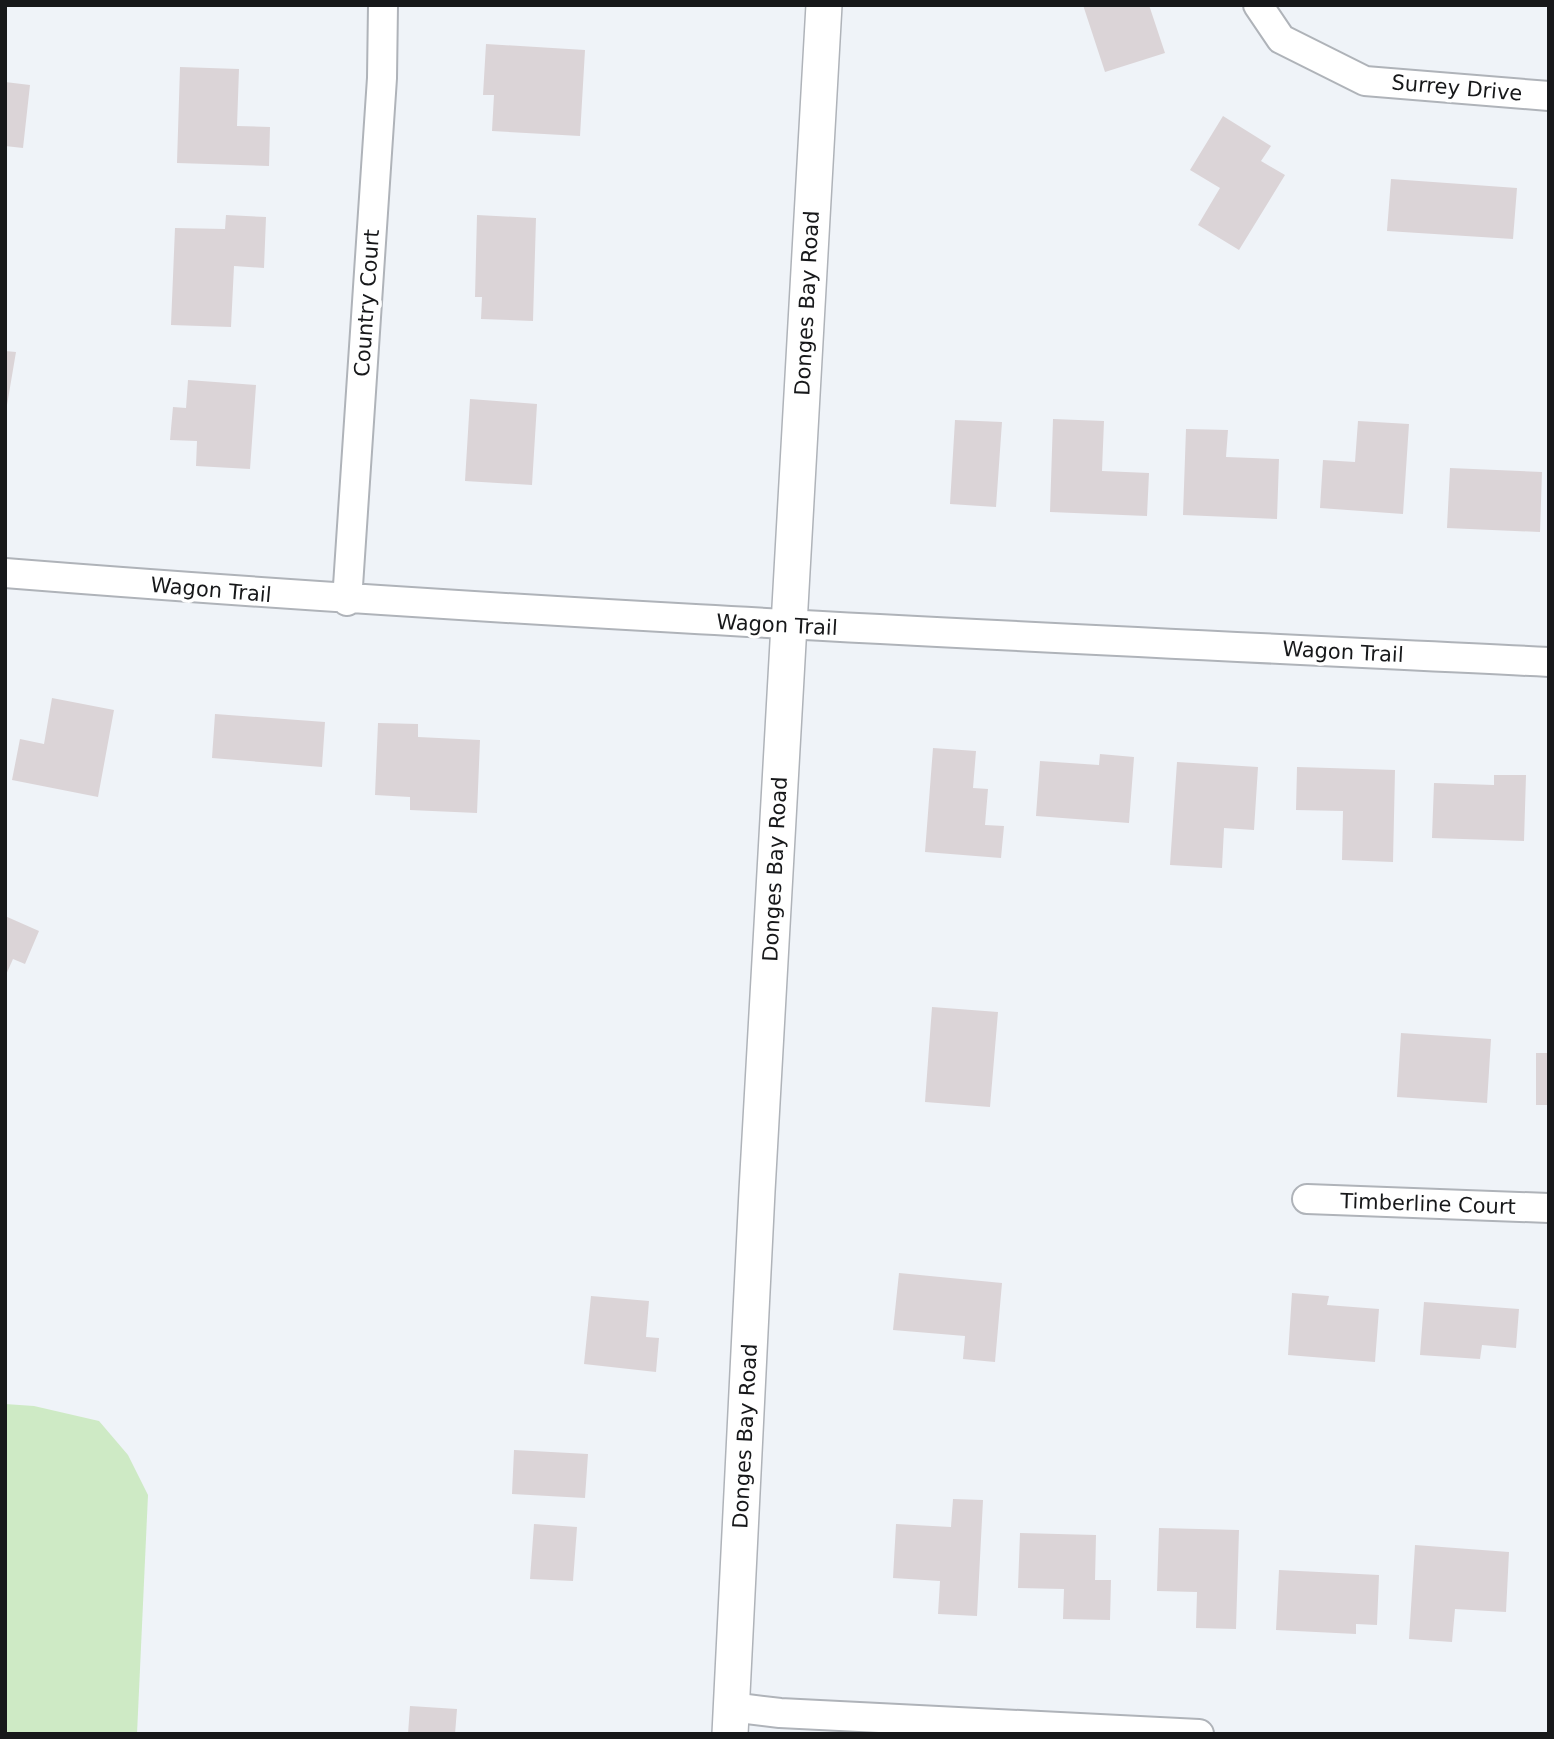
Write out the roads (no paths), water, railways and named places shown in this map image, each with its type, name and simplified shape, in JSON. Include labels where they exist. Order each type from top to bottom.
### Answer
[{"type":"street","name":"Country Court","points":[[347,601],[382,78],[383,5]]},
{"type":"street","name":"Donges Bay Road","points":[[731,1720],[788,624],[824,5]]},
{"type":"street","name":"Surrey Drive","points":[[1258,5],[1281,39],[1365,81],[1549,96]]},
{"type":"street","name":"Wagon Trail","points":[[5,573],[347,601],[1549,662]]},
{"type":"street","name":"Timberline Court","points":[[1307,1199],[1549,1208]]},
{"type":"street","points":[[731,1720],[780,1713],[1199,1734]]}]
